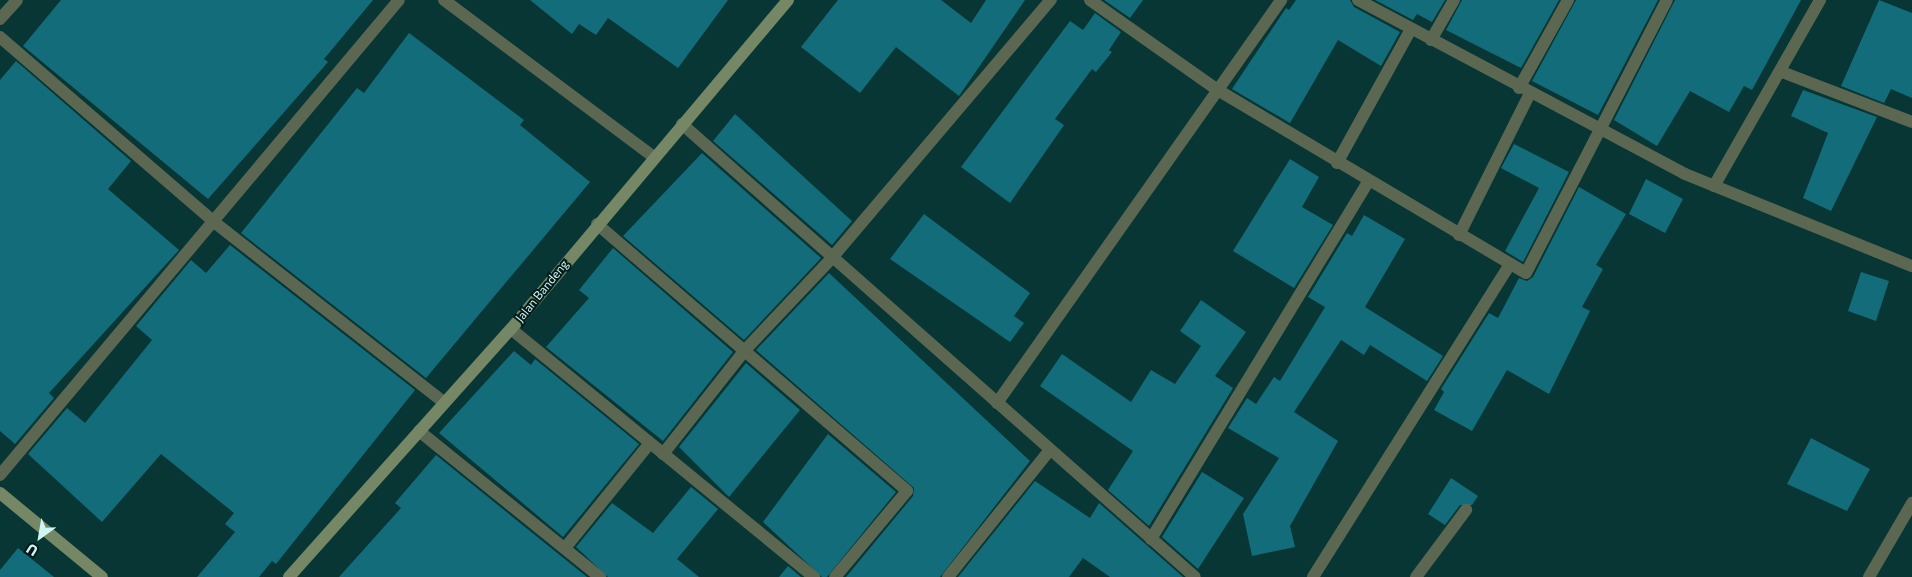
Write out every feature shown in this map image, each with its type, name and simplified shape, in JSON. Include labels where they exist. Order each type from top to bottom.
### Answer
[{"type":"street","points":[[0,19],[17,0]]},
{"type":"street","points":[[0,475],[399,0]]},
{"type":"street","points":[[444,0],[654,157]]},
{"type":"street","name":"Jalan Bandeng","points":[[289,577],[419,431],[442,401],[511,329],[597,224],[788,0]]},
{"type":"street","points":[[663,454],[746,349],[831,259],[1051,0]]},
{"type":"street","points":[[1090,0],[1216,89],[1459,235],[1526,273],[1667,0]]},
{"type":"street","points":[[997,403],[1216,89],[1281,0]]},
{"type":"street","points":[[1358,0],[1600,132],[1714,186],[1912,266]]},
{"type":"street","points":[[1432,40],[1454,0]]},
{"type":"street","points":[[1459,235],[1524,91],[1568,0]]},
{"type":"street","points":[[1714,186],[1782,72],[1820,0]]},
{"type":"street","points":[[1338,163],[1411,29]]},
{"type":"street","points":[[0,37],[214,222],[442,401]]},
{"type":"street","points":[[1782,72],[1912,122]]},
{"type":"street","points":[[682,124],[831,259],[997,403],[1048,452],[1195,577]]},
{"type":"street","points":[[1151,539],[1369,181]]},
{"type":"street","points":[[597,224],[746,349],[907,491],[835,577]]},
{"type":"street","points":[[1313,577],[1510,264]]},
{"type":"street","points":[[511,329],[814,577]]},
{"type":"street","points":[[419,431],[600,577]]},
{"type":"street","points":[[564,548],[650,443]]},
{"type":"street","points":[[948,577],[1048,452]]},
{"type":"street","points":[[0,493],[102,577]]},
{"type":"street","points":[[1869,577],[1912,503]]},
{"type":"street","points":[[1416,577],[1466,510]]},
{"type":"building","points":[[61,0],[373,0],[324,59],[328,62],[208,199],[23,46]]},
{"type":"building","points":[[530,0],[728,0],[678,68],[608,18],[596,35],[579,24],[572,34]]},
{"type":"building","points":[[838,0],[941,0],[971,23],[986,0],[1025,0],[959,96],[896,47],[860,93],[801,47]]},
{"type":"building","points":[[1104,0],[1143,0],[1130,18]]},
{"type":"building","points":[[1296,0],[1350,0],[1354,7],[1400,32],[1381,66],[1338,40],[1290,123],[1232,89],[1286,8],[1289,10]]},
{"type":"building","points":[[1375,0],[1445,0],[1432,22],[1417,14],[1413,20]]},
{"type":"building","points":[[1462,0],[1559,0],[1521,68],[1446,30]]},
{"type":"building","points":[[1576,0],[1658,0],[1598,115],[1532,81]]},
{"type":"building","points":[[1675,0],[1801,0],[1752,90],[1744,86],[1729,112],[1690,91],[1657,146],[1614,120]]},
{"type":"building","points":[[1879,0],[1912,13],[1912,98],[1891,89],[1884,103],[1841,86]]},
{"type":"building","points":[[1095,13],[1121,32],[1109,50],[1112,52],[1096,72],[1092,69],[1055,119],[1064,125],[1010,203],[961,167],[1070,21],[1083,30]]},
{"type":"building","points":[[409,33],[524,120],[520,125],[590,182],[426,378],[241,233],[357,88],[364,93]]},
{"type":"building","points":[[16,61],[131,161],[108,189],[179,250],[49,393],[54,398],[15,444],[0,431],[0,80]]},
{"type":"building","points":[[1803,90],[1877,117],[1831,211],[1803,198],[1828,133],[1791,116]]},
{"type":"building","points":[[735,114],[852,221],[832,245],[713,141]]},
{"type":"building","points":[[1514,144],[1569,172],[1523,262],[1505,251],[1539,188],[1501,168]]},
{"type":"building","points":[[702,153],[821,258],[744,340],[623,236]]},
{"type":"building","points":[[1290,159],[1319,177],[1302,207],[1333,225],[1294,288],[1233,251]]},
{"type":"building","points":[[1646,179],[1683,199],[1665,233],[1629,214]]},
{"type":"building","points":[[1579,187],[1626,214],[1596,265],[1603,269],[1582,307],[1590,311],[1549,394],[1507,370],[1472,431],[1434,410],[1444,392],[1441,389],[1489,313],[1498,318],[1519,278],[1527,281],[1533,277]]},
{"type":"building","points":[[924,214],[1030,293],[1014,316],[1024,323],[1010,342],[890,259]]},
{"type":"building","points":[[1364,215],[1405,239],[1365,307],[1443,356],[1427,381],[1370,345],[1364,355],[1341,340],[1294,412],[1338,441],[1290,526],[1295,547],[1252,556],[1243,514],[1279,458],[1228,428],[1247,398],[1256,404],[1274,377],[1280,381],[1325,307],[1308,297],[1347,233],[1352,236]]},
{"type":"building","points":[[230,245],[415,390],[276,564],[272,561],[259,577],[197,577],[235,532],[225,524],[234,513],[161,454],[102,522],[28,454],[67,408],[85,423],[152,340],[136,326],[191,260],[206,273]]},
{"type":"building","points":[[613,248],[733,352],[663,441],[546,347],[589,298],[579,290]]},
{"type":"building","points":[[1861,272],[1889,281],[1876,321],[1848,311]]},
{"type":"building","points":[[829,273],[1030,461],[940,577],[846,577],[913,496],[914,488],[756,350]]},
{"type":"building","points":[[1201,300],[1246,332],[1215,376],[1233,388],[1149,526],[1108,490],[1133,451],[1040,386],[1062,354],[1131,402],[1151,370],[1175,384],[1201,346],[1180,331]]},
{"type":"building","points":[[514,351],[531,365],[535,359],[639,444],[563,537],[439,433]]},
{"type":"building","points":[[746,363],[800,410],[729,497],[679,447]]},
{"type":"building","points":[[828,434],[896,492],[827,577],[822,577],[763,522]]},
{"type":"building","points":[[1811,438],[1870,469],[1847,511],[1787,484]]},
{"type":"building","points":[[436,455],[587,577],[339,577],[401,508],[395,503]]},
{"type":"building","points":[[1202,472],[1244,498],[1198,569],[1162,537]]},
{"type":"building","points":[[1451,478],[1478,496],[1472,505],[1460,505],[1445,525],[1428,514]]},
{"type":"building","points":[[1035,481],[1090,518],[1099,503],[1183,577],[1110,577],[1083,558],[1069,577],[958,577]]},
{"type":"building","points":[[691,487],[718,509],[677,559],[699,577],[608,577],[576,547],[612,503],[653,533]]},
{"type":"building","points":[[18,548],[54,577],[0,577],[0,570]]},
{"type":"building","points":[[788,566],[801,577],[779,577]]}]
